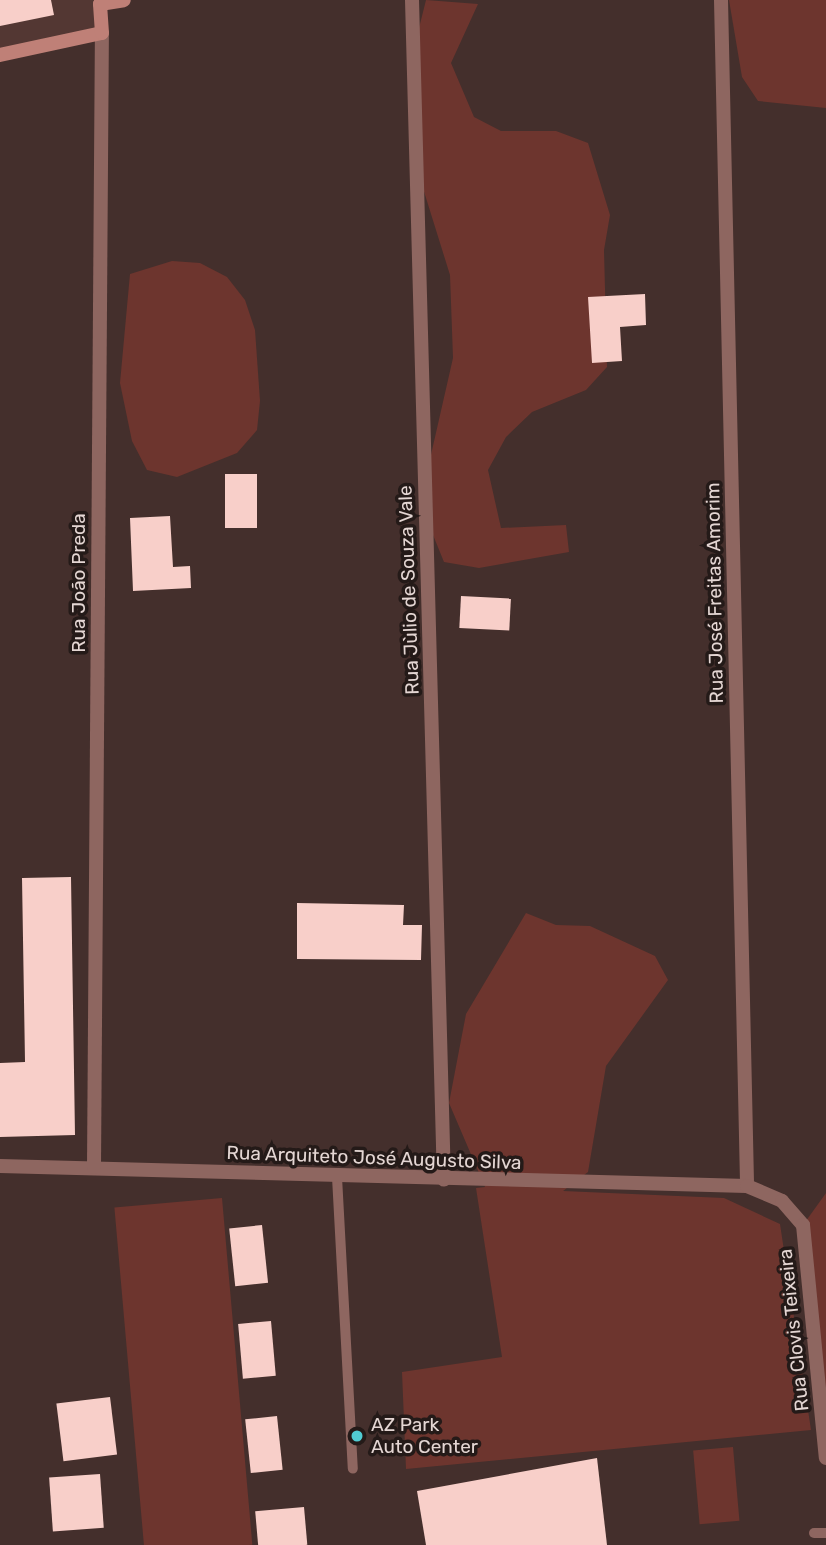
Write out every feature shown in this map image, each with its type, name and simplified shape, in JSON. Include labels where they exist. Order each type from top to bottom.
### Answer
[{"type":"street","points":[[100,2],[124,0]]},
{"type":"street","name":"Rua Jùlio de Souza Vale","points":[[412,0],[444,1180]]},
{"type":"street","name":"Rua José Freitas Amorim","points":[[721,0],[747,1186]]},
{"type":"street","name":"Rua João Preda","points":[[94,1167],[102,33],[100,2]]},
{"type":"street","points":[[0,55],[102,33]]},
{"type":"street","name":"Rua Arquiteto José Augusto Silva","points":[[0,1166],[444,1180],[747,1186]]},
{"type":"street","name":"Rua Clovis Teixeira","points":[[747,1186],[782,1201],[803,1225],[826,1458]]},
{"type":"lane","points":[[337,1177],[353,1469]]},
{"type":"lane","points":[[814,1533],[826,1533]]},
{"type":"shaded area","points":[[0,0],[97,0],[102,33],[0,55]]},
{"type":"shaded area","points":[[426,0],[478,4],[451,63],[474,117],[501,131],[556,131],[588,143],[610,215],[604,250],[607,367],[586,390],[532,412],[506,437],[488,470],[501,528],[566,525],[569,552],[479,568],[444,562],[420,503],[453,358],[450,275],[412,153],[416,40]]},
{"type":"shaded area","points":[[729,0],[826,0],[826,108],[758,101],[742,77]]},
{"type":"shaded area","points":[[172,261],[200,263],[227,277],[245,300],[255,330],[260,401],[257,430],[237,453],[177,477],[147,470],[132,441],[120,383],[130,274]]},
{"type":"shaded area","points":[[526,913],[556,925],[590,926],[655,956],[668,980],[606,1066],[588,1172],[563,1191],[724,1198],[780,1224],[811,1430],[406,1469],[402,1372],[502,1357],[476,1188],[485,1187],[449,1103],[466,1014]]},
{"type":"shaded area","points":[[826,1193],[826,1458],[803,1225]]},
{"type":"shaded area","points":[[222,1198],[252,1545],[144,1545],[114,1207]]},
{"type":"shaded area","points":[[733,1447],[739,1521],[700,1524],[693,1450]]},
{"type":"building","points":[[0,0],[51,0],[54,15],[0,26]]},
{"type":"building","points":[[645,294],[646,325],[620,327],[622,361],[592,363],[588,297]]},
{"type":"building","points":[[225,474],[257,474],[257,528],[225,528]]},
{"type":"building","points":[[170,516],[173,567],[190,566],[191,588],[133,591],[130,518]]},
{"type":"building","points":[[461,596],[511,599],[509,631],[459,628]]},
{"type":"building","points":[[71,877],[75,1135],[0,1137],[0,1063],[25,1062],[22,878]]},
{"type":"building","points":[[297,903],[404,905],[403,925],[422,925],[421,960],[297,959]]},
{"type":"building","points":[[262,1225],[268,1283],[235,1286],[229,1228]]},
{"type":"building","points":[[271,1321],[276,1376],[243,1379],[238,1324]]},
{"type":"building","points":[[110,1397],[117,1455],[63,1461],[56,1404]]},
{"type":"building","points":[[277,1416],[283,1470],[251,1473],[245,1419]]},
{"type":"building","points":[[597,1458],[607,1545],[426,1545],[417,1491]]},
{"type":"building","points":[[100,1474],[104,1528],[53,1531],[49,1478]]},
{"type":"building","points":[[304,1507],[307,1545],[258,1545],[255,1511]]},
{"type":"place","name":"AZ Park Auto Center","points":[[357,1436]]}]
